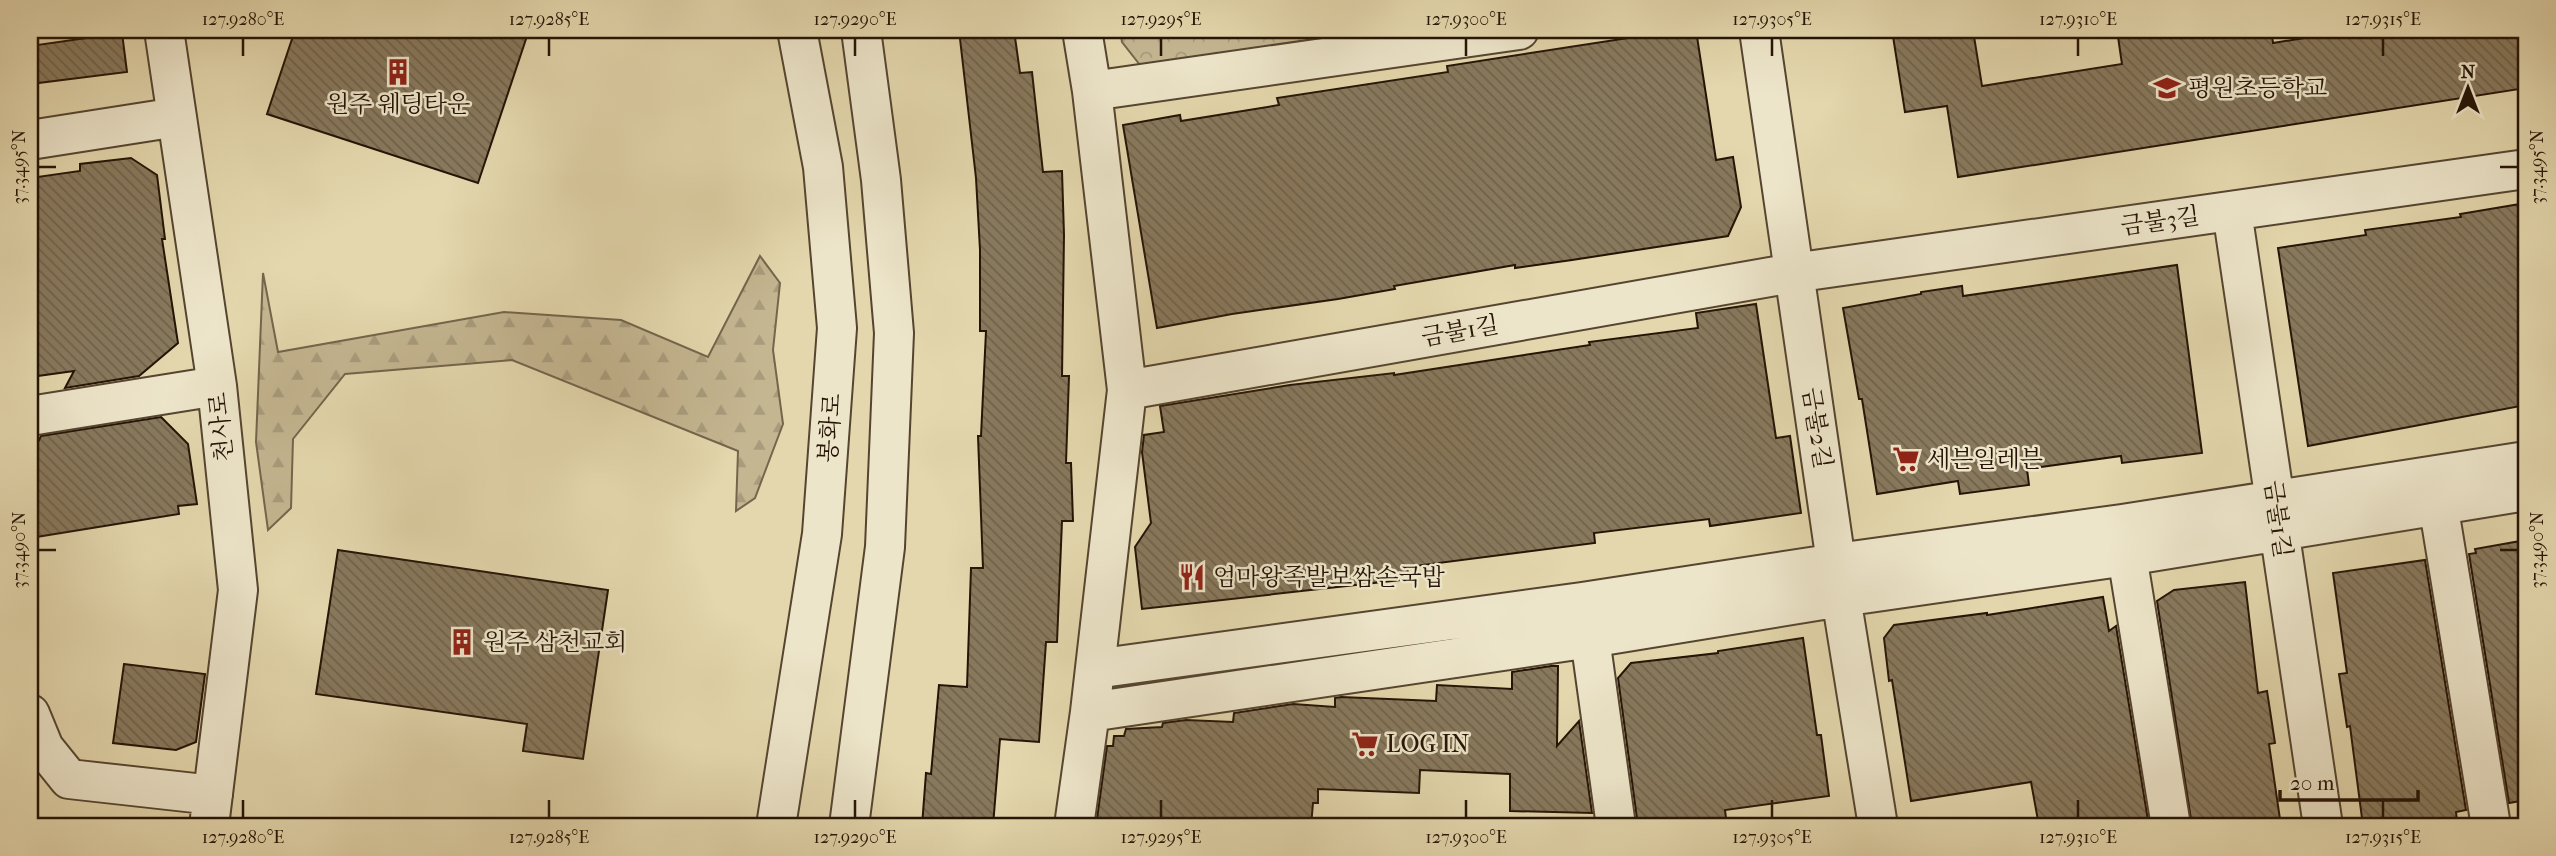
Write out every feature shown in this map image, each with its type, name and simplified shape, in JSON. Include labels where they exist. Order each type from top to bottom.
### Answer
[{"type":"street","name":"천사로","points":[[164,30],[216,386],[238,590],[211,810]]},
{"type":"street","name":"봉화로","points":[[776,826],[822,534],[837,327],[823,167],[797,30]]},
{"type":"street","points":[[849,826],[886,547],[894,333],[881,180],[861,30]]},
{"type":"street","points":[[1074,826],[1090,712],[1127,390],[1092,91],[1082,30]]},
{"type":"street","name":"금불2길","points":[[1759,30],[1793,273],[1878,826]]},
{"type":"street","points":[[1092,91],[1505,32]]},
{"type":"street","points":[[30,139],[177,117]]},
{"type":"street","name":"금불3길","points":[[1793,273],[2526,169]]},
{"type":"street","name":"금불1길","points":[[2232,211],[2323,826]]},
{"type":"street","name":"금불1길","points":[[1127,390],[1793,273]]},
{"type":"street","points":[[30,416],[216,386]]},
{"type":"street","points":[[1090,712],[1586,620],[1839,580],[2124,540],[2436,489],[2526,461]]},
{"type":"street","points":[[2436,489],[2526,491]]},
{"type":"street","points":[[2436,489],[2491,826]]},
{"type":"street","points":[[2124,540],[2171,826]]},
{"type":"street","points":[[1095,669],[1586,620]]},
{"type":"street","points":[[1586,620],[1615,826]]},
{"type":"street","points":[[30,715],[44,748],[69,779],[211,810]]},
{"type":"green space","points":[[1120,30],[1385,30],[1140,65],[1122,42]]},
{"type":"green space","points":[[760,256],[780,283],[773,350],[783,424],[755,498],[736,511],[738,451],[512,360],[345,374],[293,439],[291,508],[268,530],[256,442],[263,273],[278,352],[504,312],[621,320],[708,357]]},
{"type":"building","name":"원주 웨딩타운","points":[[295,30],[529,30],[478,183],[267,114]]},
{"type":"building","points":[[959,30],[1014,30],[1020,73],[1032,72],[1043,172],[1062,171],[1062,376],[1069,376],[1066,463],[1071,463],[1073,521],[1062,521],[1057,642],[1046,642],[1039,742],[1000,739],[993,826],[922,826],[926,773],[931,774],[939,685],[967,687],[971,568],[983,568],[978,436],[981,436],[986,331],[980,331],[980,250],[976,178]]},
{"type":"building","points":[[1680,30],[1696,30],[1716,160],[1733,157],[1741,207],[1728,236],[1515,268],[1515,265],[1394,286],[1395,289],[1157,328],[1123,125],[1180,115],[1181,121],[1279,105],[1277,98],[1448,72],[1447,66]]},
{"type":"building","points":[[1892,30],[1973,30],[1982,86],[2122,64],[2117,30],[2271,30],[2273,43],[2354,30],[2526,30],[2526,88],[1958,177],[1947,106],[1905,112]]},
{"type":"building","points":[[122,33],[127,72],[30,84],[30,46]]},
{"type":"building","points":[[131,158],[157,175],[165,239],[162,239],[178,343],[139,376],[65,388],[74,371],[30,377],[30,178],[80,171],[80,164]]},
{"type":"building","points":[[2526,203],[2526,405],[2308,446],[2278,248],[2366,235],[2365,230],[2461,217],[2460,214]]},
{"type":"building","points":[[2177,265],[2202,453],[2122,463],[2121,456],[2027,469],[2029,485],[1960,494],[1958,481],[1877,494],[1862,399],[1859,399],[1843,308],[1962,286],[1963,296]]},
{"type":"building","points":[[1756,304],[1776,438],[1790,436],[1801,513],[1710,526],[1709,519],[1594,533],[1595,543],[1407,567],[1409,579],[1142,609],[1135,547],[1151,523],[1142,452],[1144,435],[1164,432],[1160,406],[1290,385],[1394,375],[1590,345],[1589,342],[1698,328],[1696,313]]},
{"type":"building","points":[[161,417],[188,444],[197,504],[178,506],[179,514],[30,538],[30,458],[41,436]]},
{"type":"building","points":[[2526,540],[2526,800],[2509,803],[2469,554],[2476,553],[2475,549]]},
{"type":"building","name":"원주 삼천교회","points":[[338,550],[608,590],[583,759],[523,751],[527,724],[316,694]]},
{"type":"building","points":[[2425,560],[2466,810],[2456,812],[2457,821],[2415,826],[2363,826],[2350,726],[2347,727],[2339,674],[2347,673],[2333,573]]},
{"type":"building","points":[[2245,582],[2258,693],[2267,691],[2275,743],[2269,744],[2281,826],[2192,826],[2157,601],[2174,590]]},
{"type":"building","points":[[2103,597],[2109,631],[2116,626],[2149,826],[2039,826],[2031,782],[1911,801],[1884,638],[1894,625],[1987,615]]},
{"type":"building","points":[[1803,638],[1829,796],[1725,810],[1727,826],[1638,826],[1618,678],[1631,663],[1718,653]]},
{"type":"building","points":[[124,664],[205,674],[196,742],[176,750],[113,743]]},
{"type":"building","points":[[1558,666],[1557,746],[1579,721],[1592,813],[1510,811],[1510,774],[1420,770],[1419,793],[1318,789],[1318,803],[1313,803],[1311,826],[1096,826],[1107,746],[1113,746],[1114,736],[1124,736],[1126,729],[1162,727],[1163,723],[1186,720],[1233,722],[1234,713],[1293,704],[1335,707],[1335,698],[1341,697],[1436,701],[1437,685],[1512,689],[1512,672]]},
{"type":"place","name":"원주 웨딩타운","points":[[398,72]]},
{"type":"place","name":"평원초등학교","points":[[2167,88]]},
{"type":"place","name":"세븐일레븐","points":[[1906,459]]},
{"type":"place","name":"엄마왕족발보쌈손국밥","points":[[1192,577]]},
{"type":"place","name":"원주 삼천교회","points":[[462,642]]},
{"type":"place","name":"LOG IN","points":[[1365,744]]}]
